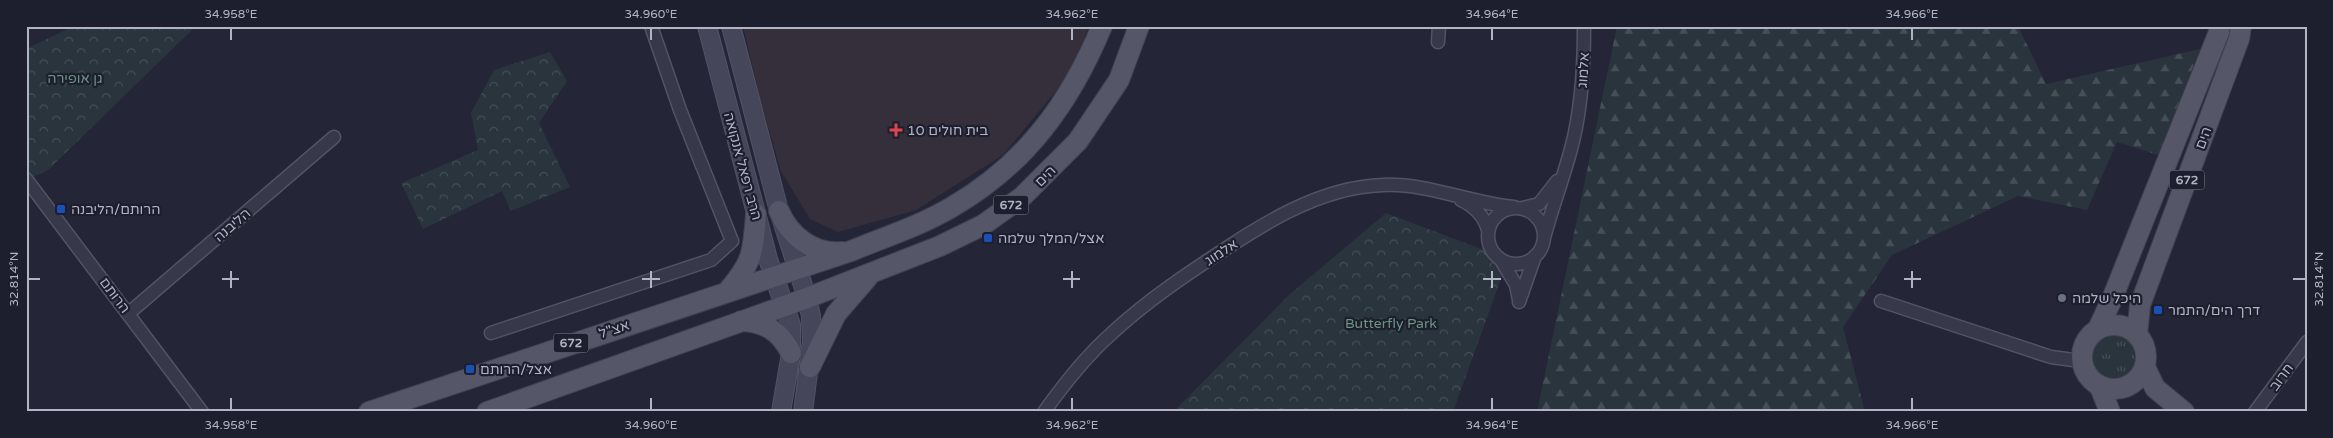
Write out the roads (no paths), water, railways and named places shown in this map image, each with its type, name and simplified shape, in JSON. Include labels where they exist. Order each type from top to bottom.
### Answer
[{"type":"main road","name":"672","points":[[774,276],[918,225],[952,207],[978,190],[1034,141],[1057,113],[1086,66],[1102,26]]},
{"type":"main road","name":"הים","points":[[807,298],[940,246],[984,225],[1022,197],[1046,176],[1078,141],[1101,109],[1119,80],[1139,26]]},
{"type":"main road","name":"הים","points":[[2098,329],[2119,281],[2219,26]]},
{"type":"main road","name":"הים","points":[[2137,335],[2140,305],[2239,39],[2241,26]]},
{"type":"main road","points":[[778,211],[792,233],[808,244],[833,252],[851,250]]},
{"type":"main road","points":[[727,293],[749,264],[754,242],[756,214]]},
{"type":"main road","points":[[810,367],[836,314],[871,274]]},
{"type":"main road","name":"אצ\"ל","points":[[368,412],[774,276]]},
{"type":"main road","name":"672","points":[[487,412],[807,298]]},
{"type":"main road","points":[[739,322],[762,325],[773,329],[781,336],[791,353]]},
{"type":"main road","points":[[2098,329],[2114,325],[2131,330],[2137,335]]},
{"type":"main road","name":"672","points":[[2081,360],[2085,342],[2098,329]]},
{"type":"main road","name":"672","points":[[2137,335],[2145,350],[2144,368],[2156,388],[2184,412]]},
{"type":"main road","points":[[2081,360],[2087,376],[2100,387],[2110,412]]},
{"type":"main road","points":[[2100,387],[2117,390],[2126,387],[2140,376],[2144,368]]},
{"type":"street","points":[[491,333],[711,260],[732,241],[680,110],[651,26]]},
{"type":"street","name":"הרב רפאל אנקואה","points":[[707,26],[756,214],[791,325],[791,353],[781,412]]},
{"type":"street","name":"הרב רפאל אנקואה","points":[[731,26],[778,211],[807,298],[812,326],[810,367],[803,412]]},
{"type":"street","points":[[1438,42],[1439,26]]},
{"type":"street","name":"אלמוג","points":[[1544,238],[1571,148],[1582,88],[1584,26]]},
{"type":"street","name":"הליבנה","points":[[129,314],[334,137]]},
{"type":"street","name":"אלמוג","points":[[1044,412],[1073,374],[1110,335],[1143,306],[1185,275],[1271,220],[1306,203],[1358,188],[1400,184],[1497,206],[1533,207],[1539,204],[1564,171]]},
{"type":"street","name":"הרותם","points":[[26,179],[202,412]]},
{"type":"street","name":"אלמוג","points":[[1445,193],[1465,202],[1481,214],[1488,230]]},
{"type":"street","points":[[1518,208],[1532,213],[1539,220],[1544,238],[1541,248],[1535,256],[1519,302],[1516,285],[1511,273],[1490,247],[1488,230],[1496,215],[1504,210],[1518,208]]},
{"type":"street","points":[[1501,260],[1518,264],[1535,256]]},
{"type":"street","points":[[1880,301],[2051,357],[2081,360]]},
{"type":"street","name":"חרוב","points":[[2255,412],[2307,342]]},
{"type":"place","name":"בית חולים 10","points":[[896,130]]},
{"type":"place","name":"הרותם/הליבנה","points":[[61,209]]},
{"type":"place","name":"אצל/המלך שלמה","points":[[988,238]]},
{"type":"place","name":"היכל שלמה","points":[[2062,298]]},
{"type":"place","name":"דרך הים/התמר","points":[[2158,310]]},
{"type":"place","name":"אצל/הרותם","points":[[470,369]]},
{"type":"park label","name":"גן אופירה","points":[[75,78]]},
{"type":"park label","name":"Butterfly Park","points":[[1391,323]]}]
